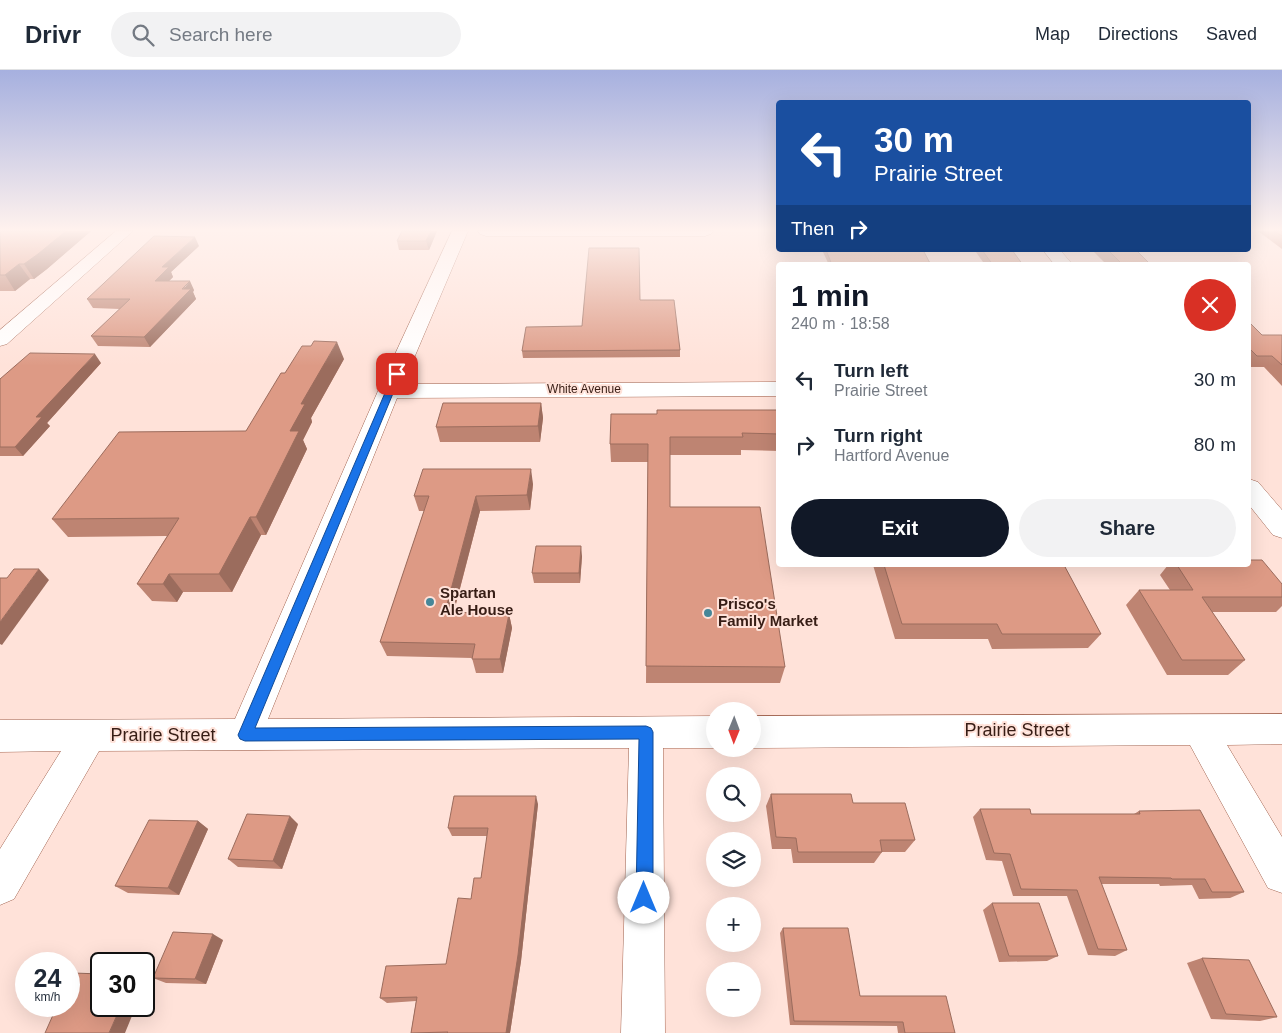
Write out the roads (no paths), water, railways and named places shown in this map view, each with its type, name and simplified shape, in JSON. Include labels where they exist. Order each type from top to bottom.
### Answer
[{"type":"street","points":[[0,340],[73,276]]},
{"type":"street","points":[[245,735],[389,391],[440,276]]},
{"type":"street","name":"White Avenue","points":[[389,391],[776,389]]},
{"type":"street","points":[[1251,490],[1282,528]]},
{"type":"street","name":"Prairie Street","points":[[761,732],[1282,728]]},
{"type":"street","points":[[1199,729],[1282,874]]},
{"type":"street","points":[[643,1033],[646,732]]},
{"type":"street","name":"Prairie Street","points":[[0,736],[706,732]]},
{"type":"street","points":[[0,886],[89,736]]},
{"type":"place","name":"Spartan Ale House","points":[[430,602]]},
{"type":"place","name":"Prisco's Family Market","points":[[708,613]]}]
